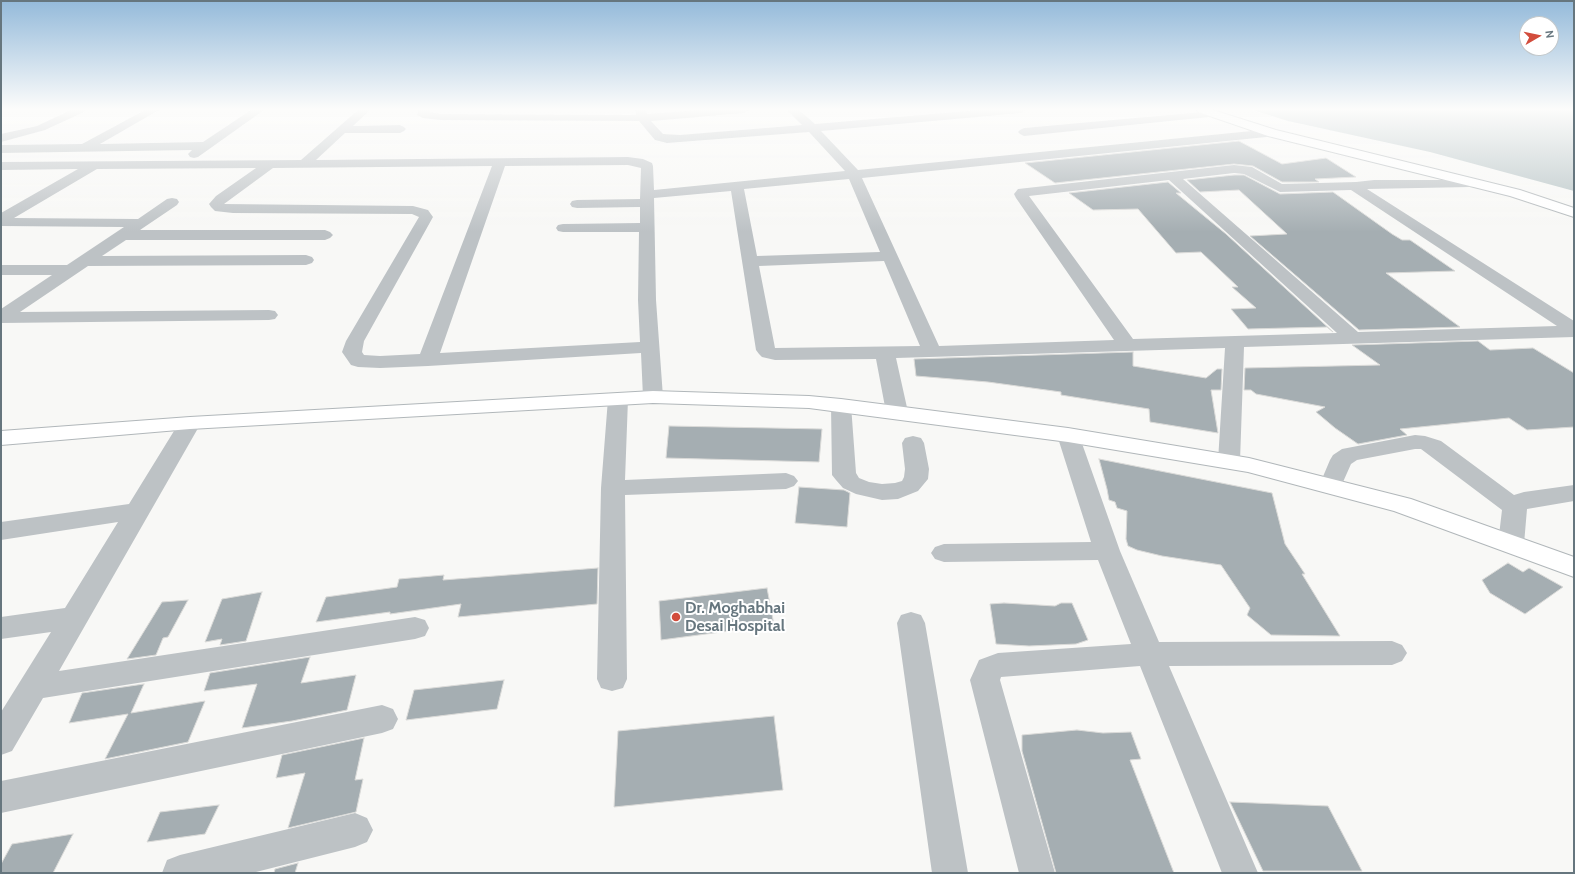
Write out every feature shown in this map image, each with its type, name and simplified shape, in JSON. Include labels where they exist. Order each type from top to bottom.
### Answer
[{"type":"main road","points":[[1342,151],[1514,194],[1574,213]]},
{"type":"main road","points":[[1,438],[190,423],[652,397],[809,402],[897,412],[1068,435],[1250,465],[1402,505],[1574,567]]},
{"type":"street","points":[[52,165],[78,151]]},
{"type":"street","points":[[178,164],[198,151]]},
{"type":"street","points":[[304,164],[319,151]]},
{"type":"street","points":[[833,151],[854,174],[932,351]]},
{"type":"street","points":[[1051,151],[1056,154]]},
{"type":"street","points":[[577,204],[647,199],[737,186],[1089,151]]},
{"type":"street","points":[[1,166],[638,162],[647,166],[647,300],[652,397]]},
{"type":"street","points":[[428,360],[500,163]]},
{"type":"street","points":[[270,164],[216,204],[220,208],[233,209],[413,210],[423,212],[426,217],[355,341],[352,352],[358,361],[380,362],[428,360],[650,347]]},
{"type":"street","points":[[1,221],[94,165]]},
{"type":"street","points":[[1128,345],[1021,194],[1023,192],[1242,169],[1251,172],[1280,188],[1356,186],[1374,184],[1470,183]]},
{"type":"street","points":[[1172,176],[1355,339]]},
{"type":"street","points":[[737,186],[766,350],[769,353],[885,353],[1355,339],[1574,330]]},
{"type":"street","points":[[1356,186],[1361,193],[1574,330]]},
{"type":"street","points":[[1,318],[172,202]]},
{"type":"street","points":[[1,221],[141,223]]},
{"type":"street","points":[[563,228],[647,227]]},
{"type":"street","points":[[123,234],[325,235]]},
{"type":"street","points":[[750,261],[891,256]]},
{"type":"street","points":[[1,270],[77,266],[306,260]]},
{"type":"street","points":[[1,318],[269,315]]},
{"type":"street","points":[[1230,462],[1235,342]]},
{"type":"street","points":[[885,353],[897,412]]},
{"type":"street","points":[[612,680],[613,488],[618,399]]},
{"type":"street","points":[[841,405],[844,475],[851,483],[864,489],[882,492],[898,491],[910,486],[916,479],[917,469],[913,443]]},
{"type":"street","points":[[1,740],[190,423]]},
{"type":"street","points":[[1068,435],[1107,551],[1148,654],[1240,873]]},
{"type":"street","points":[[1331,486],[1341,460],[1350,454],[1415,442],[1425,443],[1433,446],[1514,507]]},
{"type":"street","points":[[613,488],[786,482]]},
{"type":"street","points":[[1511,544],[1514,507],[1518,502],[1574,493]]},
{"type":"street","points":[[1,531],[138,511]]},
{"type":"street","points":[[944,553],[1107,551]]},
{"type":"street","points":[[1,628],[74,618]]},
{"type":"street","points":[[911,623],[950,873]]},
{"type":"street","points":[[33,687],[415,628]]},
{"type":"street","points":[[1037,873],[985,680],[990,669],[998,664],[1148,654],[1392,653]]},
{"type":"street","points":[[1,797],[382,719]]},
{"type":"street","points":[[180,873],[355,830]]},
{"type":"shaded area","points":[[1424,151],[1574,151],[1574,191]]},
{"type":"building","points":[[1144,151],[1257,151],[1282,164],[1326,158],[1356,177],[1315,179],[1319,182],[1282,182],[1253,166],[1234,164],[1055,183],[1025,163]]},
{"type":"building","points":[[1244,175],[1280,194],[1333,192],[1392,234],[1402,240],[1410,240],[1455,271],[1386,273],[1460,327],[1359,330],[1250,236],[1287,234],[1239,190],[1200,192],[1187,180]]},
{"type":"building","points":[[1168,182],[1181,193],[1176,193],[1226,234],[1333,332],[1327,327],[1248,329],[1231,309],[1256,308],[1232,287],[1238,287],[1201,252],[1176,253],[1138,209],[1093,210],[1069,193]]},
{"type":"building","points":[[1478,341],[1490,350],[1533,348],[1574,373],[1574,427],[1527,430],[1509,418],[1400,429],[1407,435],[1358,444],[1335,428],[1316,412],[1325,407],[1256,394],[1251,390],[1244,390],[1245,368],[1380,365],[1352,345]]},
{"type":"building","points":[[1133,352],[1133,366],[1206,378],[1217,369],[1222,369],[1221,390],[1211,390],[1218,433],[1150,422],[1149,409],[1061,395],[1061,392],[988,382],[916,376],[914,359]]},
{"type":"building","points":[[669,426],[822,429],[819,462],[666,458]]},
{"type":"building","points":[[1099,459],[1272,493],[1285,544],[1305,574],[1302,574],[1340,636],[1271,635],[1247,615],[1250,608],[1221,565],[1162,556],[1137,550],[1128,546],[1126,539],[1127,511],[1117,508],[1115,502],[1109,500]]},
{"type":"building","points":[[799,487],[844,490],[850,493],[847,527],[795,523]]},
{"type":"building","points":[[1508,563],[1523,572],[1529,568],[1563,587],[1525,614],[1490,593],[1482,580]]},
{"type":"building","points":[[598,568],[597,604],[458,617],[461,604],[316,622],[326,597],[397,587],[399,579],[444,575],[443,580]]},
{"type":"building","points":[[767,588],[774,625],[661,640],[659,601]]},
{"type":"building","points":[[262,592],[246,641],[220,645],[222,639],[205,642],[222,599]]},
{"type":"building","points":[[188,600],[168,637],[163,638],[156,655],[127,659],[162,602]]},
{"type":"building","points":[[1004,603],[1055,606],[1061,603],[1072,603],[1088,640],[1076,644],[1029,646],[996,644],[990,604]]},
{"type":"building","points":[[310,657],[301,683],[356,675],[347,710],[292,721],[242,728],[257,684],[204,691],[210,673]]},
{"type":"building","points":[[504,680],[497,709],[406,720],[414,690]]},
{"type":"building","points":[[144,684],[131,713],[205,701],[188,742],[105,759],[128,714],[69,723],[82,693]]},
{"type":"building","points":[[774,716],[783,790],[614,807],[618,731]]},
{"type":"building","points":[[1077,730],[1103,733],[1131,732],[1141,759],[1130,760],[1174,873],[1056,873],[1022,751],[1022,735]]},
{"type":"building","points":[[364,738],[355,780],[363,779],[356,812],[288,828],[305,773],[276,778],[282,755]]},
{"type":"building","points":[[1230,802],[1328,806],[1362,871],[1263,871]]},
{"type":"building","points":[[219,805],[205,834],[147,842],[160,812]]},
{"type":"building","points":[[73,834],[53,873],[1,873],[1,864],[12,844]]},
{"type":"building","points":[[298,863],[295,873],[274,873],[275,869]]},
{"type":"place","name":"Dr. Moghabhai Desai Hospital","points":[[676,617]]}]
